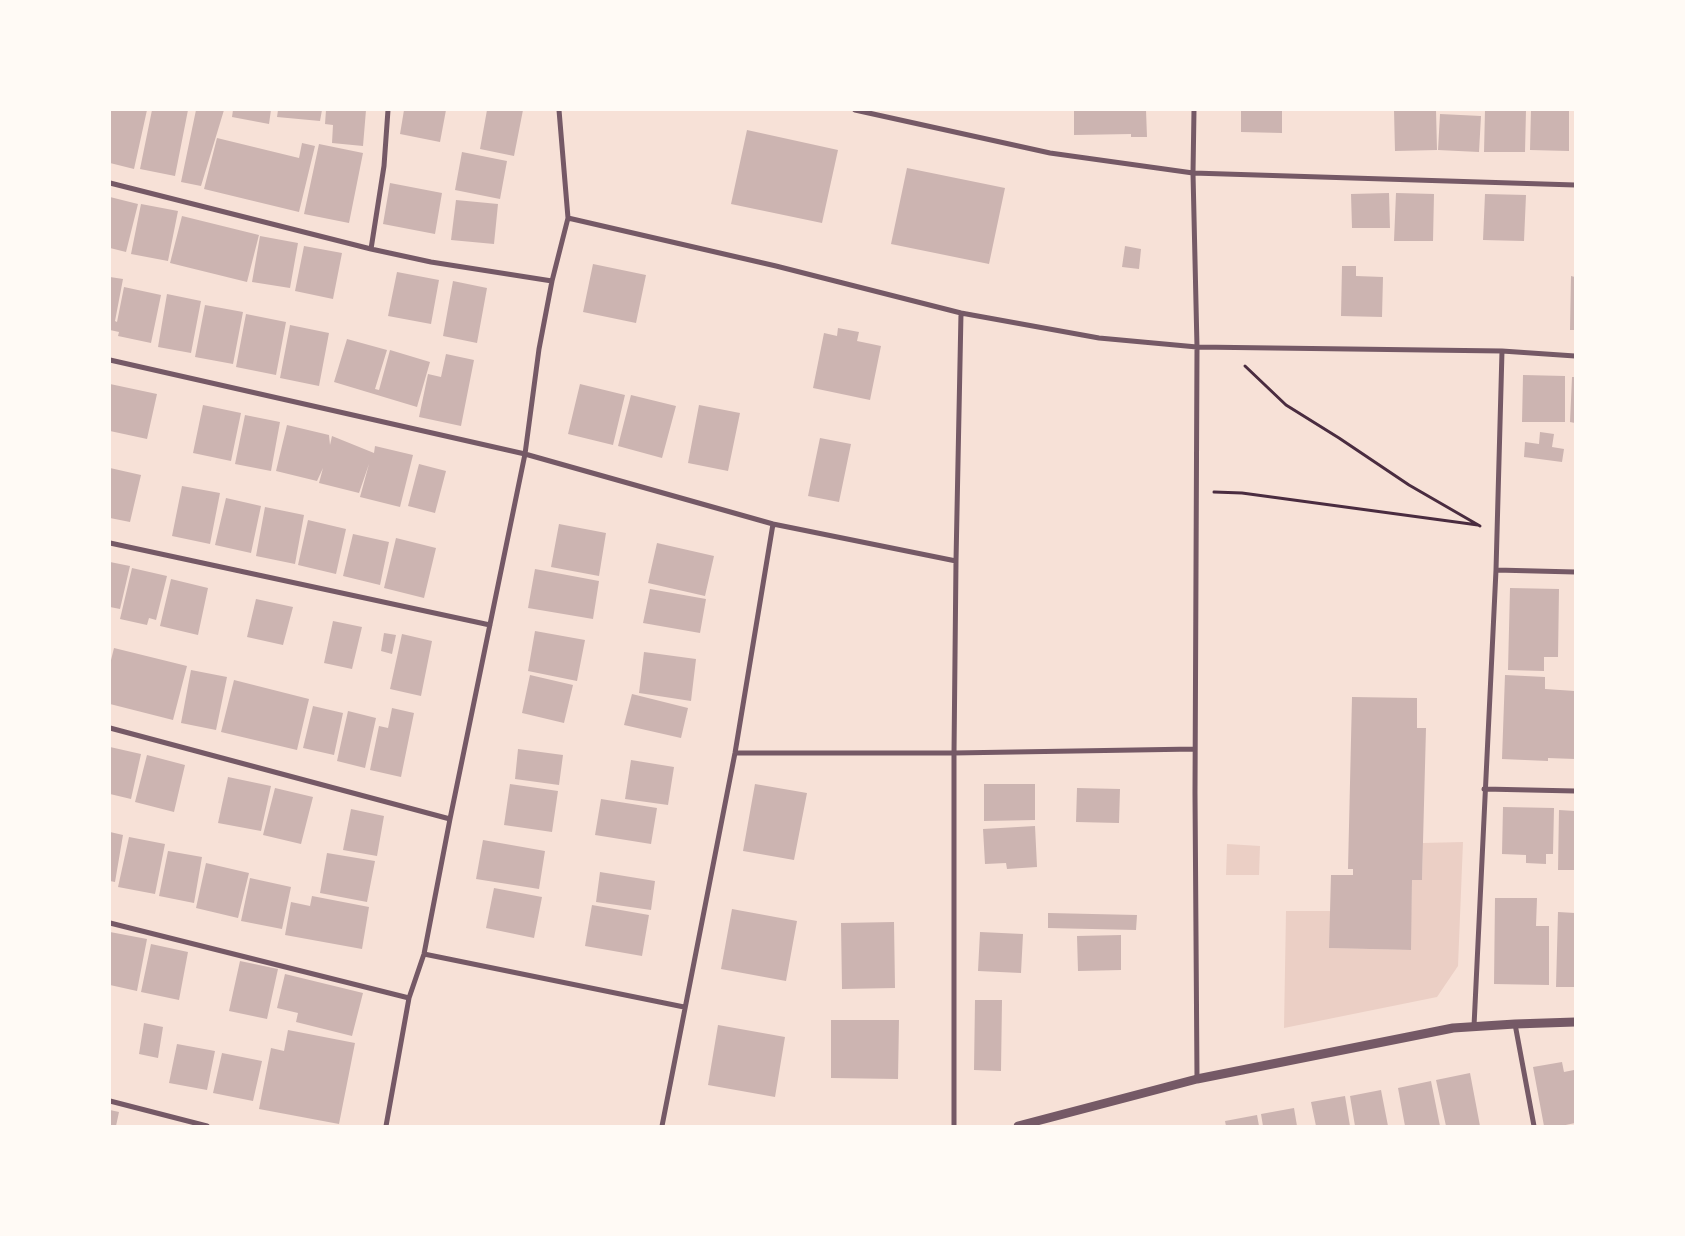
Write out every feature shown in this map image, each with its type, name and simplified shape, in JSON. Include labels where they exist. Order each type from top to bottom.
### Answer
[{"type":"street","points":[[371,249],[384,166],[388,110]]},
{"type":"street","points":[[386,1126],[410,998],[424,954],[525,454],[538,349],[552,281],[568,218],[559,110]]},
{"type":"street","points":[[855,110],[1050,153],[1193,173],[1575,185]]},
{"type":"street","points":[[1194,110],[1193,173],[1197,347],[1195,749],[1197,1079]]},
{"type":"street","points":[[110,183],[371,249],[430,262],[552,281]]},
{"type":"street","points":[[568,218],[776,266],[962,312],[1098,338],[1197,347],[1502,351],[1575,356]]},
{"type":"street","points":[[954,1126],[954,753],[962,312]]},
{"type":"street","points":[[1474,1026],[1496,570],[1502,351]]},
{"type":"street","points":[[110,360],[525,454],[773,524],[956,561]]},
{"type":"street","points":[[662,1126],[735,753],[773,524]]},
{"type":"street","points":[[110,543],[490,625]]},
{"type":"street","points":[[1496,570],[1575,572]]},
{"type":"street","points":[[110,728],[450,819]]},
{"type":"street","points":[[735,753],[954,753],[1195,749]]},
{"type":"street","points":[[1484,789],[1575,791]]},
{"type":"street","points":[[110,923],[410,998]]},
{"type":"street","points":[[424,954],[684,1007]]},
{"type":"street","points":[[1018,1126],[1197,1079],[1453,1028],[1575,1022]]},
{"type":"street","points":[[1514,1024],[1534,1126]]},
{"type":"street","points":[[110,1101],[207,1126]]},
{"type":"path","points":[[1231,347],[1248,370],[1286,405],[1408,485],[1480,526],[1496,538]]},
{"type":"path","points":[[1196,492],[1242,492],[1480,526]]},
{"type":"shaded area","points":[[1463,842],[1458,966],[1437,997],[1284,1028],[1286,911],[1330,911],[1330,948],[1410,950],[1412,880],[1422,880],[1423,843]]},
{"type":"shaded area","points":[[1227,844],[1260,846],[1259,875],[1226,875]]},
{"type":"building","points":[[110,110],[147,110],[134,169],[110,163]]},
{"type":"building","points":[[152,110],[188,110],[175,176],[140,169]]},
{"type":"building","points":[[196,110],[224,110],[201,186],[181,182]]},
{"type":"building","points":[[233,110],[271,110],[269,124],[232,117]]},
{"type":"building","points":[[278,110],[322,110],[320,121],[277,117]]},
{"type":"building","points":[[326,110],[366,110],[363,146],[332,143],[333,125],[325,124]]},
{"type":"building","points":[[404,110],[446,110],[440,142],[400,134]]},
{"type":"building","points":[[487,110],[523,110],[514,156],[480,149]]},
{"type":"building","points":[[1074,110],[1146,110],[1147,137],[1131,137],[1131,134],[1074,135]]},
{"type":"building","points":[[1241,110],[1282,110],[1282,133],[1241,132]]},
{"type":"building","points":[[1394,110],[1436,110],[1437,150],[1395,151]]},
{"type":"building","points":[[1485,110],[1526,110],[1525,152],[1484,152]]},
{"type":"building","points":[[1531,110],[1569,110],[1569,151],[1530,150]]},
{"type":"building","points":[[1440,114],[1481,116],[1479,152],[1438,150]]},
{"type":"building","points":[[747,130],[838,150],[822,223],[731,204]]},
{"type":"building","points":[[217,138],[299,158],[302,143],[315,146],[299,212],[204,189]]},
{"type":"building","points":[[319,144],[363,153],[349,223],[304,214]]},
{"type":"building","points":[[462,152],[507,161],[500,199],[455,190]]},
{"type":"building","points":[[907,168],[1005,188],[989,264],[891,244]]},
{"type":"building","points":[[390,183],[442,193],[435,234],[383,224]]},
{"type":"building","points":[[1389,193],[1390,228],[1352,228],[1351,194]]},
{"type":"building","points":[[1396,193],[1434,194],[1433,241],[1394,241]]},
{"type":"building","points":[[1485,194],[1526,195],[1524,241],[1483,240]]},
{"type":"building","points":[[110,197],[138,204],[126,252],[110,248]]},
{"type":"building","points":[[456,200],[498,204],[494,244],[451,240]]},
{"type":"building","points":[[141,204],[178,211],[168,261],[131,254]]},
{"type":"building","points":[[182,216],[259,235],[247,282],[170,263]]},
{"type":"building","points":[[260,236],[298,243],[290,288],[252,282]]},
{"type":"building","points":[[304,246],[342,253],[333,299],[295,291]]},
{"type":"building","points":[[1125,246],[1141,249],[1139,269],[1122,267]]},
{"type":"building","points":[[593,264],[646,275],[636,323],[583,312]]},
{"type":"building","points":[[1342,266],[1356,266],[1356,276],[1383,277],[1382,317],[1341,316]]},
{"type":"building","points":[[397,272],[439,280],[431,324],[388,316]]},
{"type":"building","points":[[1571,276],[1575,277],[1575,330],[1570,330]]},
{"type":"building","points":[[110,277],[123,279],[115,321],[117,322],[124,287],[161,295],[151,343],[118,336],[119,332],[110,330]]},
{"type":"building","points":[[453,281],[487,288],[477,343],[443,336]]},
{"type":"building","points":[[167,294],[201,301],[191,353],[158,347]]},
{"type":"building","points":[[205,305],[243,312],[233,364],[195,357]]},
{"type":"building","points":[[246,314],[286,322],[276,375],[236,367]]},
{"type":"building","points":[[290,325],[329,333],[319,386],[280,378]]},
{"type":"building","points":[[838,328],[859,332],[857,341],[881,346],[870,400],[813,388],[824,333],[837,336]]},
{"type":"building","points":[[347,339],[387,350],[375,389],[379,390],[390,350],[430,362],[417,407],[334,382]]},
{"type":"building","points":[[446,354],[474,360],[461,426],[419,417],[428,374],[441,377]]},
{"type":"building","points":[[1523,375],[1565,376],[1565,422],[1522,422]]},
{"type":"building","points":[[1572,377],[1575,377],[1575,423],[1570,422]]},
{"type":"building","points":[[110,384],[157,394],[147,439],[110,431]]},
{"type":"building","points":[[580,384],[625,395],[613,445],[568,434]]},
{"type":"building","points":[[631,395],[676,406],[662,458],[618,446]]},
{"type":"building","points":[[203,405],[241,413],[231,461],[193,453]]},
{"type":"building","points":[[699,405],[740,413],[728,471],[688,463]]},
{"type":"building","points":[[245,415],[280,422],[271,471],[235,464]]},
{"type":"building","points":[[287,425],[329,435],[330,445],[332,436],[374,453],[375,446],[413,455],[400,507],[360,497],[369,464],[359,493],[319,483],[323,468],[317,481],[276,471]]},
{"type":"building","points":[[1540,432],[1554,434],[1552,447],[1564,449],[1562,462],[1524,457],[1525,442],[1539,444]]},
{"type":"building","points":[[820,438],[851,444],[839,502],[808,496]]},
{"type":"building","points":[[419,464],[446,471],[435,513],[408,506]]},
{"type":"building","points":[[110,468],[141,475],[130,522],[110,518]]},
{"type":"building","points":[[182,486],[220,493],[210,544],[172,536]]},
{"type":"building","points":[[226,498],[261,506],[251,553],[215,545]]},
{"type":"building","points":[[265,507],[304,515],[295,564],[256,556]]},
{"type":"building","points":[[308,520],[346,529],[336,574],[298,565]]},
{"type":"building","points":[[559,524],[606,533],[599,576],[551,567]]},
{"type":"building","points":[[353,534],[389,542],[380,585],[343,576]]},
{"type":"building","points":[[396,538],[436,548],[424,598],[384,588]]},
{"type":"building","points":[[657,543],[714,556],[705,596],[648,583]]},
{"type":"building","points":[[110,562],[130,566],[120,609],[110,607]]},
{"type":"building","points":[[132,568],[167,576],[156,620],[149,618],[147,625],[120,619]]},
{"type":"building","points":[[535,569],[599,581],[593,619],[528,608]]},
{"type":"building","points":[[171,579],[208,588],[198,635],[160,626]]},
{"type":"building","points":[[1510,588],[1559,589],[1558,657],[1544,657],[1544,671],[1508,670]]},
{"type":"building","points":[[650,589],[706,599],[700,633],[643,623]]},
{"type":"building","points":[[256,599],[293,607],[283,645],[247,637]]},
{"type":"building","points":[[333,621],[362,627],[352,669],[324,663]]},
{"type":"building","points":[[535,631],[585,640],[577,681],[528,671]]},
{"type":"building","points":[[384,633],[396,635],[392,654],[381,651]]},
{"type":"building","points":[[402,634],[432,641],[421,696],[390,689]]},
{"type":"building","points":[[114,648],[187,666],[173,720],[110,704],[110,664]]},
{"type":"building","points":[[644,652],[696,659],[691,701],[639,693]]},
{"type":"building","points":[[191,670],[227,677],[216,730],[181,723]]},
{"type":"building","points":[[530,675],[573,685],[564,723],[522,713]]},
{"type":"building","points":[[1505,675],[1545,677],[1545,689],[1575,691],[1575,759],[1548,758],[1548,761],[1502,759]]},
{"type":"building","points":[[234,680],[309,699],[297,750],[221,732]]},
{"type":"building","points":[[632,694],[688,708],[681,738],[624,725]]},
{"type":"building","points":[[1352,697],[1417,698],[1417,728],[1426,728],[1422,880],[1412,880],[1411,950],[1329,948],[1331,875],[1353,875],[1353,869],[1348,869]]},
{"type":"building","points":[[313,706],[343,713],[334,755],[303,748]]},
{"type":"building","points":[[392,708],[414,713],[401,777],[370,770],[379,726],[388,728]]},
{"type":"building","points":[[348,711],[376,718],[365,768],[337,761]]},
{"type":"building","points":[[110,747],[141,754],[131,799],[110,794]]},
{"type":"building","points":[[518,749],[563,755],[559,785],[515,779]]},
{"type":"building","points":[[147,755],[185,765],[174,812],[135,802]]},
{"type":"building","points":[[631,760],[674,767],[668,805],[625,799]]},
{"type":"building","points":[[228,777],[271,786],[261,831],[218,823]]},
{"type":"building","points":[[510,784],[558,791],[552,832],[504,825]]},
{"type":"building","points":[[755,784],[807,793],[794,860],[743,851]]},
{"type":"building","points":[[984,784],[1035,784],[1035,820],[984,821]]},
{"type":"building","points":[[275,788],[313,797],[301,844],[263,835]]},
{"type":"building","points":[[1077,788],[1120,789],[1119,823],[1076,822]]},
{"type":"building","points":[[601,799],[657,808],[651,844],[595,835]]},
{"type":"building","points":[[1503,807],[1554,808],[1553,854],[1546,854],[1546,864],[1526,863],[1526,855],[1502,854]]},
{"type":"building","points":[[351,809],[384,816],[377,856],[343,850]]},
{"type":"building","points":[[1559,810],[1575,811],[1575,870],[1558,870]]},
{"type":"building","points":[[1035,826],[1037,867],[1007,869],[1006,863],[985,864],[983,829]]},
{"type":"building","points":[[110,832],[123,835],[115,882],[110,881]]},
{"type":"building","points":[[129,837],[165,844],[155,894],[118,887]]},
{"type":"building","points":[[483,840],[545,851],[539,889],[476,879]]},
{"type":"building","points":[[168,851],[202,857],[194,903],[159,896]]},
{"type":"building","points":[[327,853],[375,861],[367,902],[320,893]]},
{"type":"building","points":[[206,863],[249,873],[238,918],[196,908]]},
{"type":"building","points":[[600,872],[655,881],[651,910],[596,902]]},
{"type":"building","points":[[250,878],[291,887],[282,929],[241,921]]},
{"type":"building","points":[[494,888],[542,897],[534,938],[486,928]]},
{"type":"building","points":[[312,896],[369,907],[362,949],[285,935],[291,902],[310,906]]},
{"type":"building","points":[[1495,898],[1537,898],[1536,926],[1549,926],[1549,985],[1494,984]]},
{"type":"building","points":[[592,905],[649,915],[642,956],[585,946]]},
{"type":"building","points":[[732,909],[797,921],[786,981],[721,969]]},
{"type":"building","points":[[1558,912],[1575,913],[1575,987],[1556,987]]},
{"type":"building","points":[[1048,913],[1137,915],[1136,930],[1048,928]]},
{"type":"building","points":[[894,922],[895,988],[842,989],[841,923]]},
{"type":"building","points":[[110,932],[147,939],[137,991],[110,985]]},
{"type":"building","points":[[980,932],[1023,934],[1021,973],[978,971]]},
{"type":"building","points":[[1121,935],[1121,970],[1078,971],[1077,936]]},
{"type":"building","points":[[151,944],[188,952],[179,1000],[141,992]]},
{"type":"building","points":[[240,961],[278,969],[267,1019],[229,1011]]},
{"type":"building","points":[[285,974],[363,993],[352,1036],[296,1022],[298,1013],[277,1008]]},
{"type":"building","points":[[975,1000],[1002,1000],[1001,1071],[974,1070]]},
{"type":"building","points":[[831,1020],[899,1020],[898,1079],[831,1078]]},
{"type":"building","points":[[144,1023],[163,1027],[158,1058],[139,1054]]},
{"type":"building","points":[[718,1025],[785,1037],[775,1097],[708,1085]]},
{"type":"building","points":[[288,1030],[355,1043],[339,1124],[259,1109],[271,1048],[284,1051]]},
{"type":"building","points":[[177,1044],[215,1051],[207,1090],[169,1083]]},
{"type":"building","points":[[222,1053],[262,1061],[253,1101],[213,1093]]},
{"type":"building","points":[[1562,1062],[1564,1072],[1574,1070],[1575,1123],[1561,1126],[1544,1126],[1533,1067]]},
{"type":"building","points":[[1470,1073],[1480,1126],[1446,1126],[1436,1080]]},
{"type":"building","points":[[1431,1081],[1440,1126],[1405,1126],[1398,1088]]},
{"type":"building","points":[[1381,1090],[1388,1126],[1355,1126],[1350,1096]]},
{"type":"building","points":[[1345,1096],[1350,1126],[1316,1126],[1311,1102]]},
{"type":"building","points":[[1294,1108],[1297,1126],[1263,1126],[1261,1114]]},
{"type":"building","points":[[110,1110],[119,1112],[116,1126],[110,1126]]},
{"type":"building","points":[[1257,1115],[1259,1126],[1226,1126],[1225,1121]]}]
